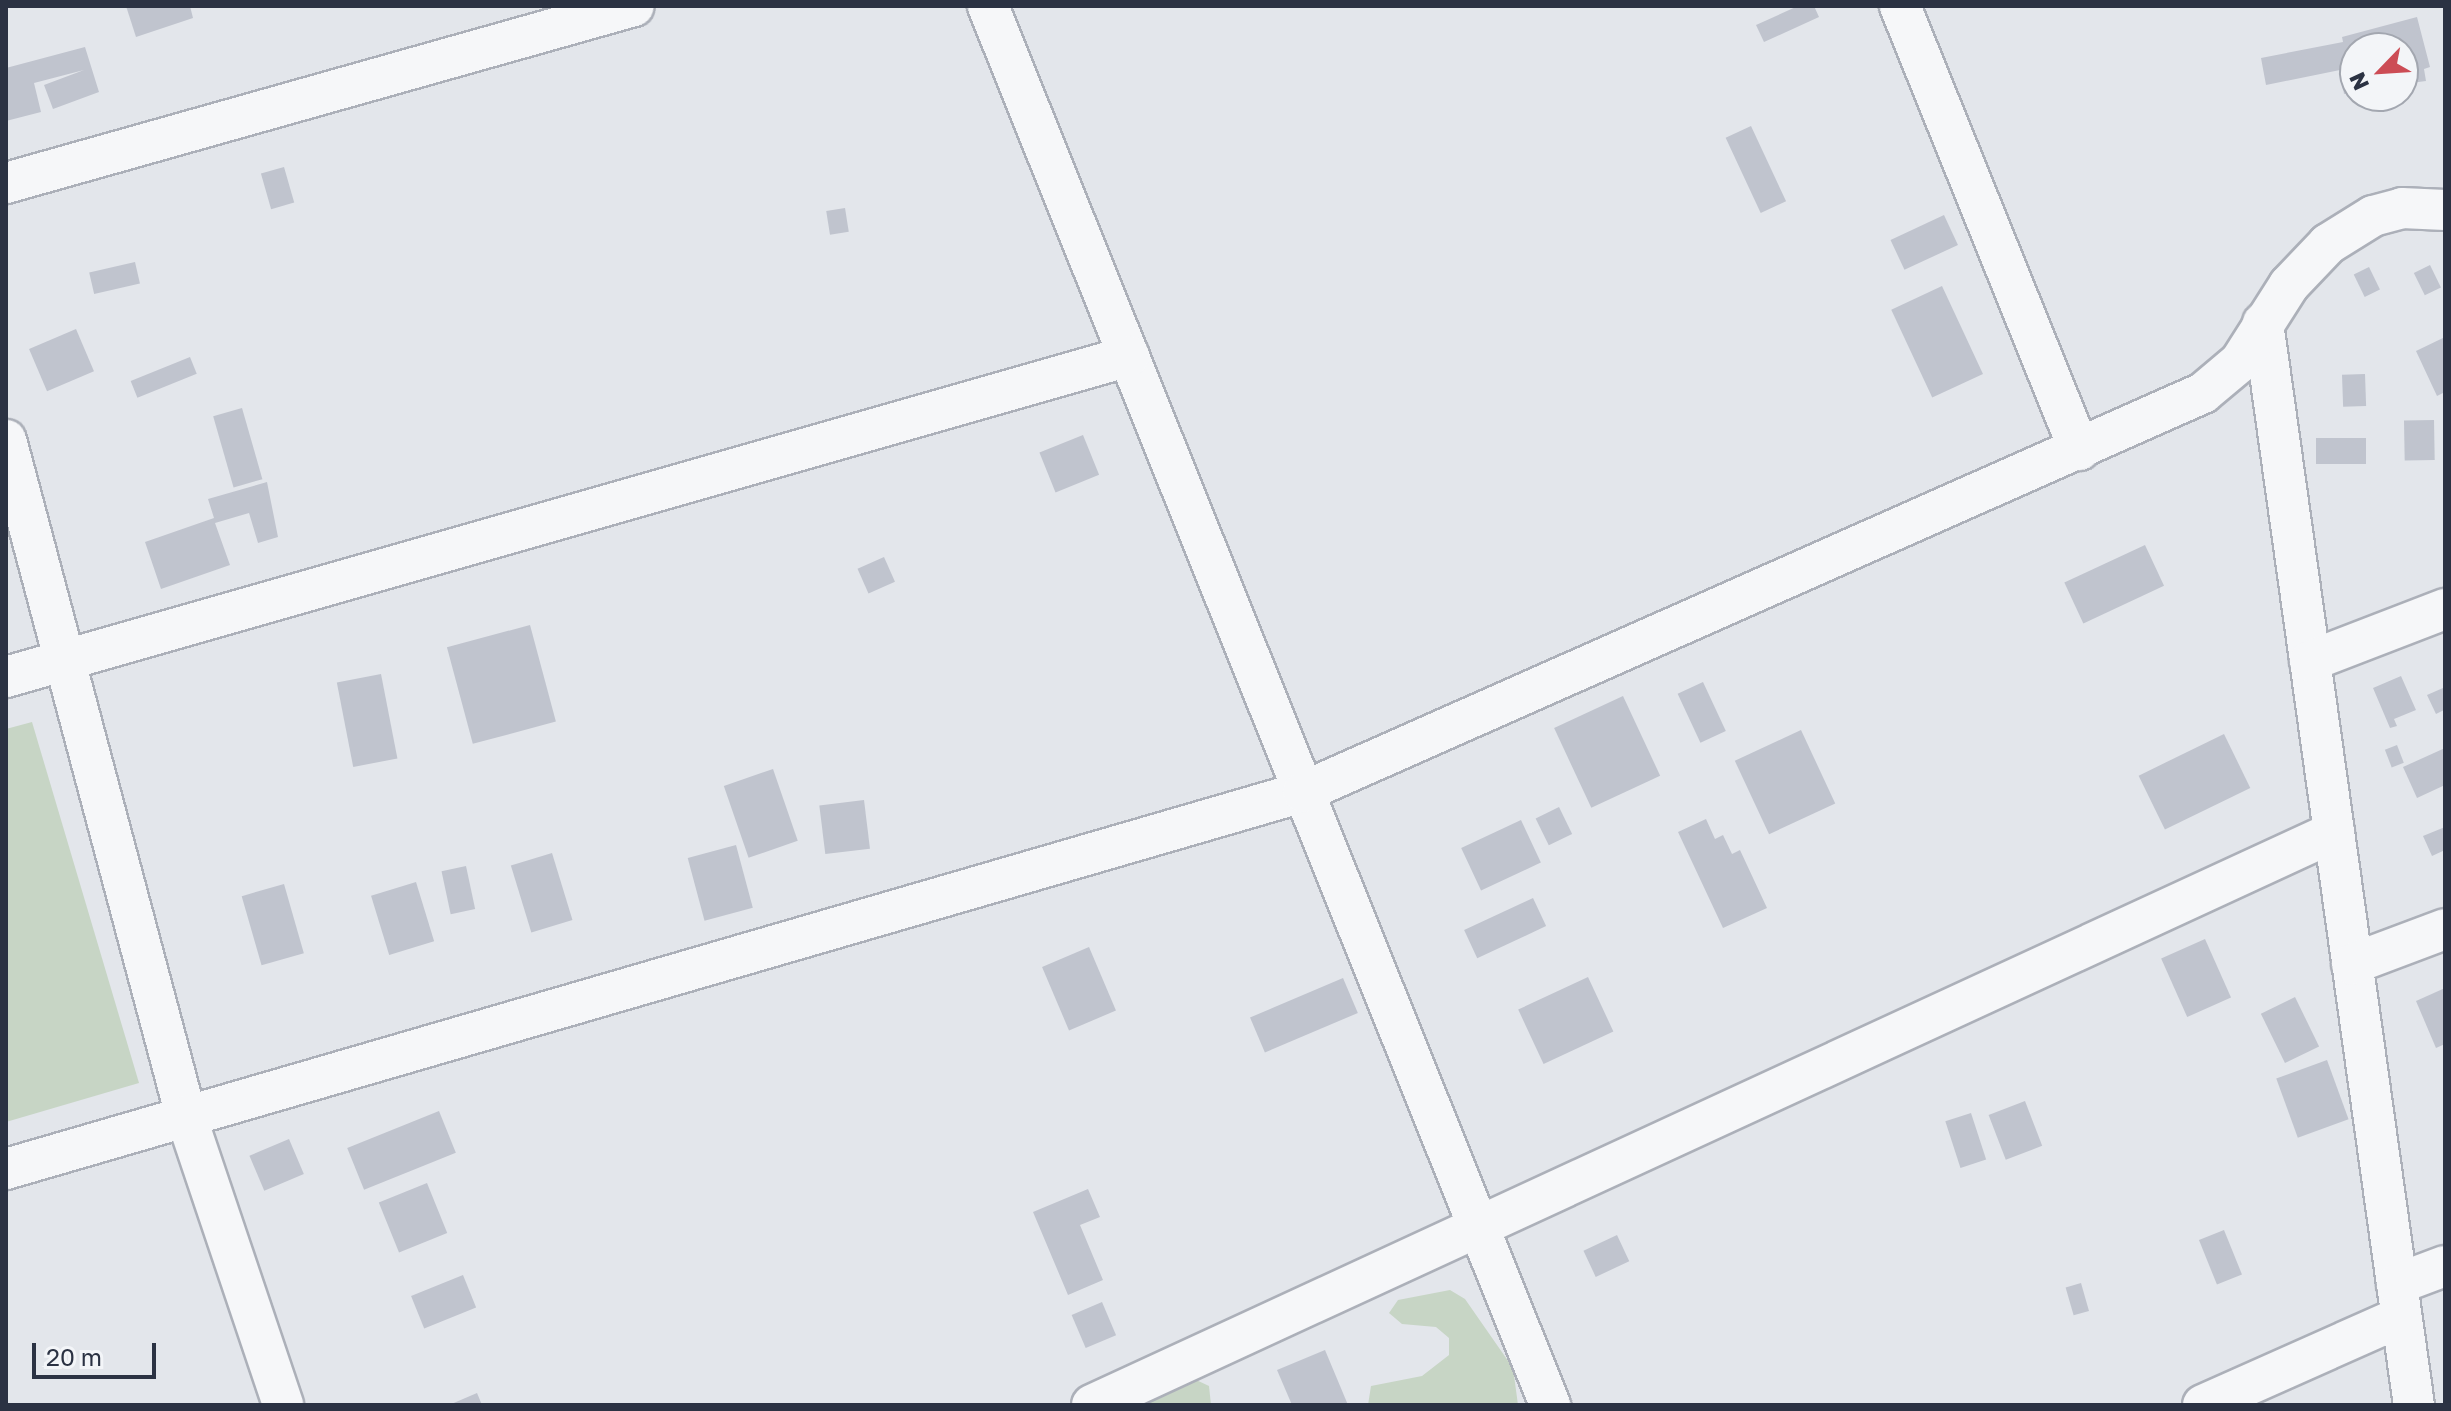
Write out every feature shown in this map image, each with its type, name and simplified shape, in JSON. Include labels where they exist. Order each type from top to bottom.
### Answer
[{"type":"street","points":[[6,183],[634,6]]},
{"type":"street","points":[[988,6],[1550,1405]]},
{"type":"street","points":[[1900,6],[2079,450]]},
{"type":"street","points":[[6,1169],[1303,792],[2079,450],[2223,381],[2289,285],[2348,230],[2402,208],[2445,210]]},
{"type":"street","points":[[2263,323],[2414,1405]]},
{"type":"street","points":[[6,677],[1129,356]]},
{"type":"street","points":[[6,440],[186,1116],[283,1405]]},
{"type":"street","points":[[2310,661],[2445,609]]},
{"type":"street","points":[[1092,1405],[2334,832]]},
{"type":"street","points":[[2352,964],[2445,929]]},
{"type":"street","points":[[2203,1405],[2399,1300],[2445,1266]]},
{"type":"green space","points":[[32,722],[139,1083],[6,1122],[6,729]]},
{"type":"green space","points":[[1450,1290],[1465,1299],[1513,1368],[1518,1405],[1368,1405],[1371,1386],[1422,1376],[1449,1355],[1449,1338],[1436,1327],[1402,1324],[1389,1313],[1398,1300]]},
{"type":"green space","points":[[1192,1378],[1209,1386],[1211,1405],[1128,1405]]},
{"type":"building","points":[[126,6],[190,6],[193,18],[136,37]]},
{"type":"building","points":[[1798,6],[1814,6],[1819,17],[1764,42],[1756,25]]},
{"type":"building","points":[[2417,17],[2430,67],[2424,69],[2426,81],[2419,82],[2419,32],[2361,32]]},
{"type":"building","points":[[2339,43],[2339,70],[2266,85],[2261,58]]},
{"type":"building","points":[[85,47],[99,92],[53,109],[44,85],[84,70],[34,83],[41,112],[6,121],[6,68]]},
{"type":"building","points":[[1751,126],[1786,201],[1761,213],[1726,138]]},
{"type":"building","points":[[284,167],[294,203],[271,209],[261,174]]},
{"type":"building","points":[[845,208],[849,232],[830,235],[826,211]]},
{"type":"building","points":[[1944,215],[1958,245],[1904,270],[1891,240]]},
{"type":"building","points":[[135,262],[140,283],[94,294],[89,273]]},
{"type":"building","points":[[2430,265],[2441,287],[2425,295],[2414,273]]},
{"type":"building","points":[[2369,267],[2380,289],[2365,297],[2354,274]]},
{"type":"building","points":[[1942,286],[1983,374],[1932,398],[1891,310]]},
{"type":"building","points":[[76,329],[94,371],[47,391],[29,349]]},
{"type":"building","points":[[2445,337],[2445,392],[2437,396],[2416,351]]},
{"type":"building","points":[[190,357],[197,374],[137,398],[131,381]]},
{"type":"building","points":[[2365,374],[2366,406],[2343,407],[2342,375]]},
{"type":"building","points":[[242,408],[262,479],[234,487],[213,416]]},
{"type":"building","points":[[2434,420],[2435,460],[2405,461],[2404,421]]},
{"type":"building","points":[[1083,435],[1099,475],[1056,492],[1039,453]]},
{"type":"building","points":[[2316,438],[2366,438],[2366,464],[2316,464]]},
{"type":"building","points":[[267,482],[278,537],[258,543],[249,513],[215,523],[230,565],[161,589],[145,542],[214,518],[208,499]]},
{"type":"building","points":[[2145,545],[2164,586],[2083,623],[2064,583]]},
{"type":"building","points":[[884,557],[895,582],[868,593],[858,569]]},
{"type":"building","points":[[530,625],[556,722],[473,744],[447,647]]},
{"type":"building","points":[[381,674],[397,758],[353,767],[337,683]]},
{"type":"building","points":[[2401,676],[2416,710],[2394,719],[2397,726],[2390,728],[2373,688]]},
{"type":"building","points":[[1703,682],[1726,731],[1700,743],[1678,694]]},
{"type":"building","points":[[2443,688],[2444,710],[2436,714],[2427,695]]},
{"type":"building","points":[[1623,696],[1660,776],[1591,808],[1554,728]]},
{"type":"building","points":[[1801,730],[1835,803],[1769,834],[1735,761]]},
{"type":"building","points":[[2224,734],[2250,788],[2165,830],[2139,776]]},
{"type":"building","points":[[2397,745],[2404,763],[2392,767],[2385,750]]},
{"type":"building","points":[[2445,748],[2445,785],[2417,798],[2403,767]]},
{"type":"building","points":[[773,769],[798,841],[749,858],[724,786]]},
{"type":"building","points":[[864,800],[870,849],[825,854],[819,805]]},
{"type":"building","points":[[1559,807],[1572,834],[1549,845],[1536,818]]},
{"type":"building","points":[[1706,819],[1715,839],[1723,835],[1732,854],[1740,850],[1767,908],[1723,928],[1678,832]]},
{"type":"building","points":[[1521,820],[1541,863],[1481,890],[1461,848]]},
{"type":"building","points":[[2445,827],[2445,850],[2432,856],[2423,836]]},
{"type":"building","points":[[736,845],[753,908],[705,921],[688,858]]},
{"type":"building","points":[[552,853],[572,920],[531,933],[511,866]]},
{"type":"building","points":[[466,866],[475,909],[451,914],[442,871]]},
{"type":"building","points":[[416,882],[434,941],[389,955],[371,896]]},
{"type":"building","points":[[284,884],[304,953],[262,965],[242,896]]},
{"type":"building","points":[[1533,898],[1546,926],[1477,958],[1464,930]]},
{"type":"building","points":[[2205,939],[2231,997],[2187,1017],[2161,959]]},
{"type":"building","points":[[1089,947],[1116,1011],[1069,1030],[1042,967]]},
{"type":"building","points":[[1588,977],[1613,1031],[1544,1064],[1518,1010]]},
{"type":"building","points":[[1343,978],[1358,1013],[1265,1052],[1250,1017]]},
{"type":"building","points":[[2445,988],[2445,1044],[2436,1048],[2416,1001]]},
{"type":"building","points":[[2295,997],[2319,1046],[2285,1063],[2261,1014]]},
{"type":"building","points":[[2327,1060],[2349,1119],[2298,1138],[2276,1078]]},
{"type":"building","points":[[2025,1101],[2042,1146],[2006,1160],[1989,1115]]},
{"type":"building","points":[[439,1111],[456,1153],[364,1190],[347,1148]]},
{"type":"building","points":[[1971,1113],[1986,1160],[1960,1168],[1945,1121]]},
{"type":"building","points":[[289,1139],[304,1174],[264,1191],[249,1156]]},
{"type":"building","points":[[427,1183],[447,1233],[399,1253],[379,1202]]},
{"type":"building","points":[[1088,1189],[1100,1217],[1080,1225],[1103,1280],[1068,1295],[1033,1212]]},
{"type":"building","points":[[2224,1230],[2242,1275],[2217,1285],[2199,1240]]},
{"type":"building","points":[[1617,1235],[1629,1261],[1596,1277],[1583,1251]]},
{"type":"building","points":[[463,1275],[476,1307],[424,1328],[411,1296]]},
{"type":"building","points":[[2081,1283],[2089,1311],[2074,1315],[2066,1287]]},
{"type":"building","points":[[1102,1302],[1116,1335],[1086,1348],[1072,1315]]},
{"type":"building","points":[[1325,1350],[1348,1405],[1292,1405],[1277,1370]]},
{"type":"building","points":[[477,1393],[482,1405],[449,1405]]}]
